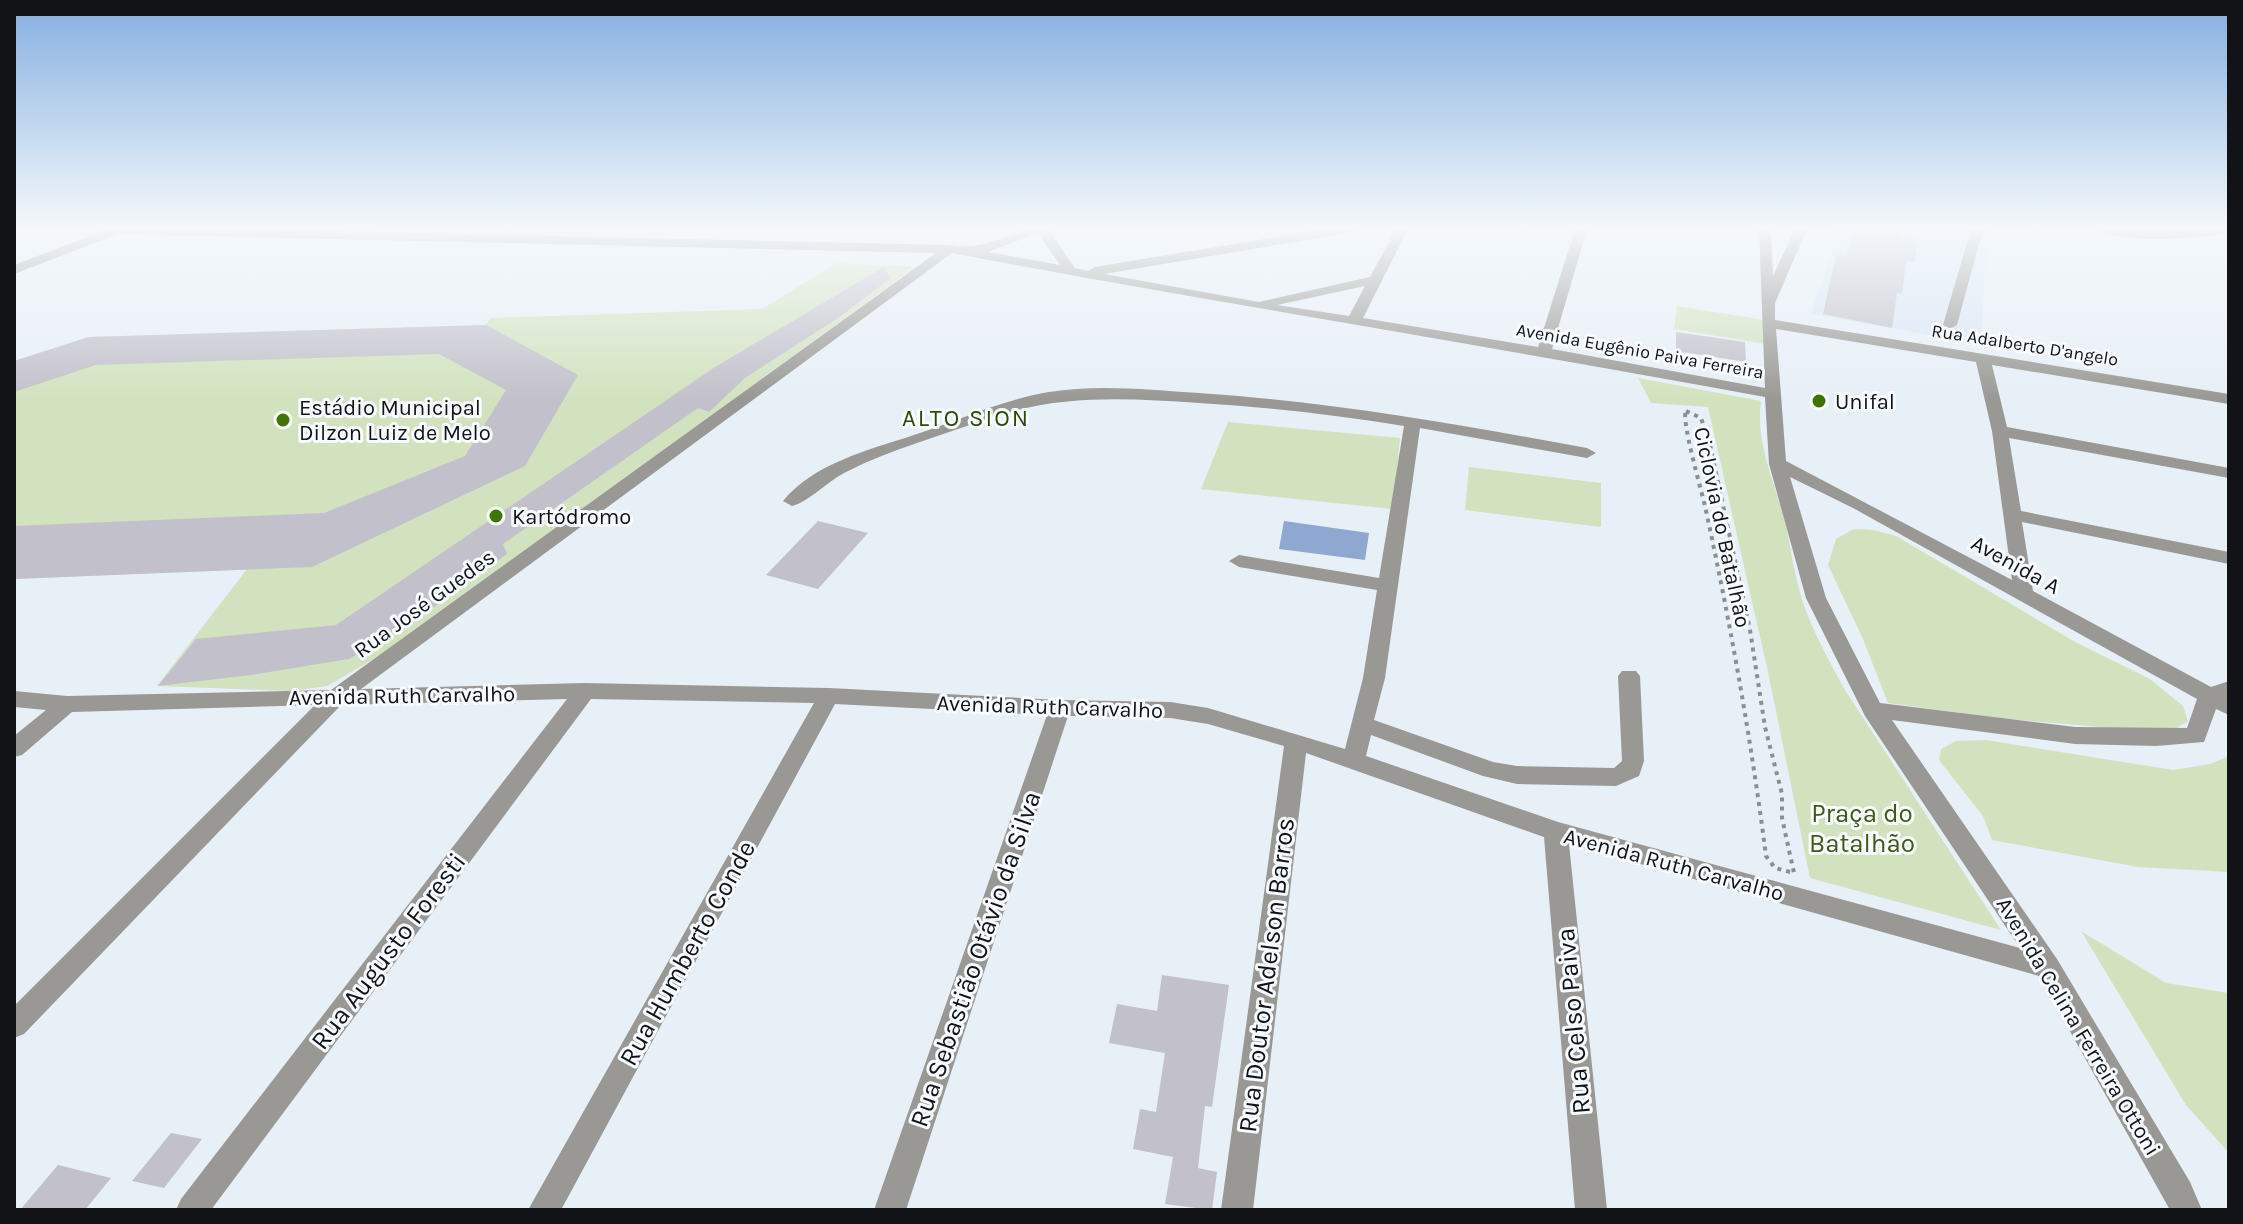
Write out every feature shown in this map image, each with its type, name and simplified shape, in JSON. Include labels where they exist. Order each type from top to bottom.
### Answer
[{"type":"street","name":"Rua José Guedes","points":[[14,1025],[337,696],[899,286]]},
{"type":"street","name":"Avenida Eugênio Paiva Ferreira","points":[[1148,286],[1544,352],[1773,394]]},
{"type":"street","points":[[1252,305],[1344,286]]},
{"type":"street","points":[[1354,321],[1371,286]]},
{"type":"street","points":[[1544,352],[1564,286]]},
{"type":"street","points":[[1767,286],[1768,303]]},
{"type":"street","name":"Avenida Celina Ferreira Ottoni","points":[[1776,286],[1768,303],[1768,323],[1778,464],[1816,598],[1873,710],[2048,967],[2186,1210]]},
{"type":"street","points":[[1950,325],[1961,286]]},
{"type":"street","name":"Rua Adalberto D'angelo","points":[[1768,323],[2229,399]]},
{"type":"street","points":[[1983,358],[2000,431],[2024,596]]},
{"type":"street","points":[[792,501],[815,480],[851,462],[1020,403],[1048,397],[1100,393],[1231,399],[1413,420],[1587,453]]},
{"type":"street","points":[[1353,761],[1374,678],[1413,420]]},
{"type":"street","points":[[2000,431],[2229,473]]},
{"type":"street","name":"Avenida A","points":[[1778,464],[2222,698]]},
{"type":"street","points":[[2010,514],[2229,558]]},
{"type":"street","points":[[1239,561],[1388,586]]},
{"type":"street","points":[[1363,724],[1491,770],[1547,777],[1616,777],[1631,770],[1633,761],[1629,676]]},
{"type":"street","name":"Avenida Ruth Carvalho","points":[[14,699],[67,704],[585,691],[829,696],[1060,708],[1170,710],[1208,716],[1296,741],[1556,831],[2048,967]]},
{"type":"street","name":"Rua Augusto Foresti","points":[[192,1210],[585,691]]},
{"type":"street","name":"Rua Humberto Conde","points":[[544,1210],[829,696]]},
{"type":"street","points":[[1873,710],[2078,736],[2149,740],[2196,736],[2222,698]]},
{"type":"street","points":[[14,749],[67,704]]},
{"type":"street","name":"Rua Sebastião Otávio da Silva","points":[[890,1210],[1060,708]]},
{"type":"street","name":"Rua Doutor Adelson Barros","points":[[1237,1210],[1296,741]]},
{"type":"street","name":"Rua Celso Paiva","points":[[1556,831],[1591,1210]]},
{"type":"path","name":"Ciclovia do Batalhão","points":[[1686,411],[1695,412],[1705,424],[1750,630],[1754,666],[1782,794],[1782,818],[1794,873],[1775,868],[1766,856],[1753,751],[1740,698],[1720,576],[1693,450],[1685,428],[1683,417],[1686,411]]},
{"type":"shaded area","points":[[1820,286],[1984,286],[1981,344],[1811,314]]},
{"type":"green space","points":[[799,286],[889,286],[391,649],[327,686],[292,691],[157,686],[247,569],[14,579],[14,361],[89,337],[486,325],[491,318],[762,309]]},
{"type":"green space","points":[[1677,306],[1764,320],[1766,344],[1674,329]]},
{"type":"green space","name":"Praça do Batalhão","points":[[1638,378],[1761,401],[1761,430],[1766,459],[1784,516],[1800,592],[1816,635],[1845,690],[2001,930],[1810,878],[1768,672],[1708,407],[1651,403]]},
{"type":"green space","points":[[1228,422],[1400,438],[1393,509],[1201,489]]},
{"type":"green space","points":[[1469,467],[1601,483],[1601,527],[1465,510]]},
{"type":"green space","points":[[1854,529],[1896,536],[2077,643],[2150,679],[2183,706],[2188,721],[2172,731],[2122,729],[1998,718],[1888,703],[1863,639],[1828,565],[1836,539]]},
{"type":"green space","points":[[1986,740],[2173,770],[2210,764],[2229,756],[2229,872],[2138,867],[1992,840],[1983,816],[1939,760],[1941,749],[1956,741]]},
{"type":"green space","points":[[2081,931],[2166,983],[2229,993],[2229,1153],[2186,1105]]},
{"type":"water","points":[[1284,521],[1369,533],[1365,560],[1279,549]]},
{"type":"building","points":[[852,286],[880,286],[841,316],[745,378],[709,412],[698,408],[503,544],[507,554],[437,605],[349,659],[158,686],[196,639],[336,625],[715,367]]},
{"type":"building","points":[[1829,286],[1903,286],[1902,294],[1897,293],[1892,328],[1823,314]]},
{"type":"building","points":[[486,325],[578,375],[525,466],[312,567],[14,579],[14,526],[324,513],[465,456],[506,390],[439,354],[96,365],[14,392],[14,361],[89,337]]},
{"type":"building","points":[[1676,332],[1745,342],[1746,362],[1676,351]]},
{"type":"building","points":[[818,521],[868,533],[818,589],[766,575]]},
{"type":"building","points":[[1162,975],[1229,985],[1212,1107],[1205,1106],[1198,1168],[1217,1172],[1212,1210],[1165,1204],[1173,1157],[1133,1149],[1140,1109],[1156,1112],[1165,1053],[1109,1043],[1117,1004],[1157,1011]]},
{"type":"building","points":[[171,1133],[202,1139],[164,1188],[132,1181]]},
{"type":"building","points":[[58,1165],[111,1178],[85,1210],[20,1210]]},
{"type":"place","name":"Unifal","points":[[1819,401]]},
{"type":"place","name":"Estádio Municipal Dilzon Luiz de Melo","points":[[283,420]]},
{"type":"place","name":"Kartódromo","points":[[496,516]]},
{"type":"district","name":"ALTO SION","points":[[966,418]]}]
